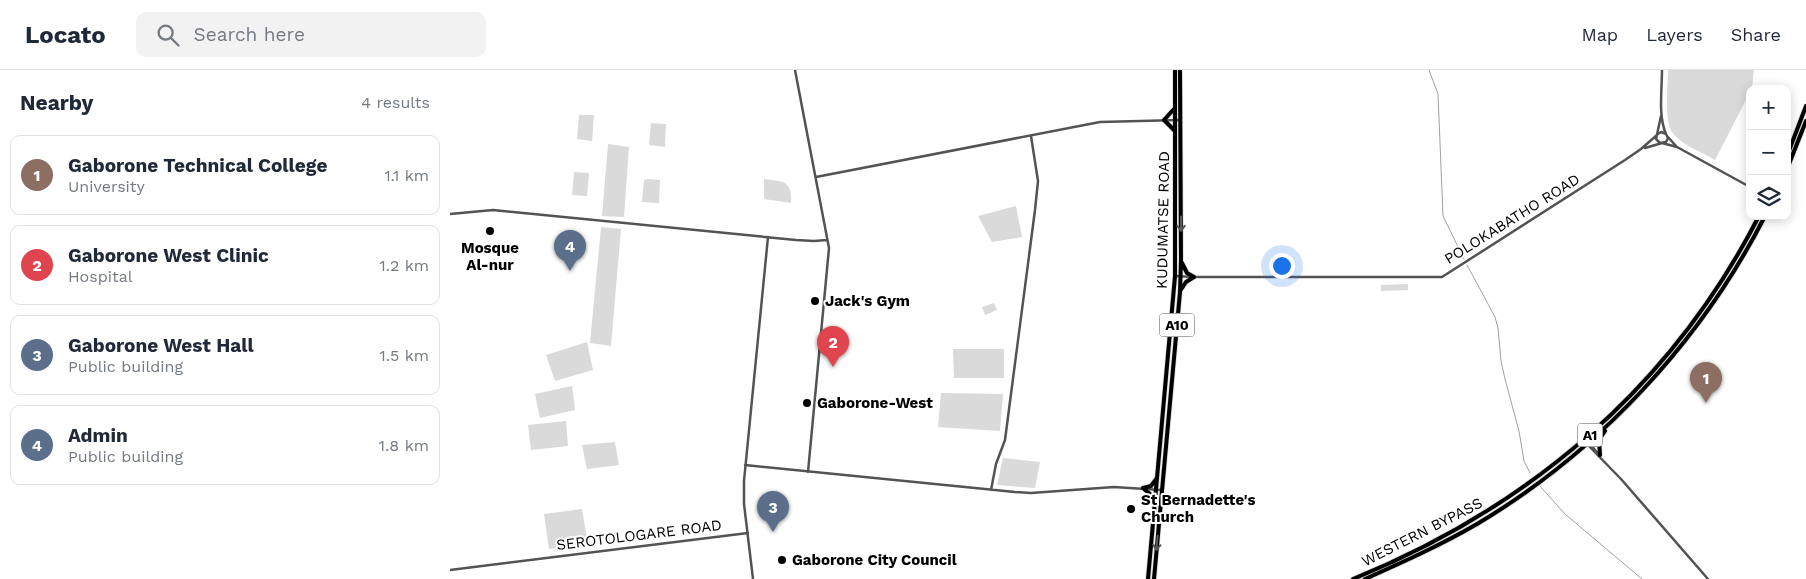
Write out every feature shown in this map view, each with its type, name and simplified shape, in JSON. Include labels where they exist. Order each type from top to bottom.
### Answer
[{"type":"main road","name":"KUDUMATSE ROAD","points":[[1148,579],[1174,276],[1175,70]]},
{"type":"main road","name":"KUDUMATSE ROAD","points":[[1154,579],[1180,292],[1180,70]]},
{"type":"main road","points":[[1791,145],[1806,106]]},
{"type":"main road","points":[[1175,108],[1164,120],[1175,131]]},
{"type":"main road","points":[[1791,159],[1806,121]]},
{"type":"main road","name":"WESTERN BYPASS","points":[[1353,579],[1422,548],[1475,519],[1527,486],[1587,441],[1677,344],[1740,254],[1757,220]]},
{"type":"main road","name":"WESTERN BYPASS","points":[[1365,579],[1432,549],[1478,523],[1529,490],[1619,414],[1666,363],[1708,309],[1743,256],[1763,220]]},
{"type":"main road","points":[[1180,292],[1186,282],[1194,277],[1185,271],[1181,260]]},
{"type":"main road","points":[[1600,455],[1598,444],[1600,436],[1619,414]]},
{"type":"main road","points":[[1143,488],[1151,486],[1157,477]]},
{"type":"main road","points":[[1143,488],[1150,494],[1155,506]]},
{"type":"street","points":[[795,70],[829,254],[808,472]]},
{"type":"street","points":[[1662,70],[1664,129],[1677,147]]},
{"type":"street","points":[[1662,112],[1657,141],[1677,147],[1746,184]]},
{"type":"street","points":[[816,177],[1106,122],[1180,120]]},
{"type":"street","points":[[1641,149],[1661,132],[1667,135]]},
{"type":"street","points":[[1641,149],[1666,142],[1667,135]]},
{"type":"street","points":[[991,490],[996,464],[1005,440],[1035,210],[1038,181],[1030,136]]},
{"type":"street","name":"POLOKABATHO ROAD","points":[[1174,276],[1442,276],[1641,149]]},
{"type":"street","points":[[450,214],[503,210],[768,237],[814,241],[827,240]]},
{"type":"street","points":[[753,579],[744,496],[745,465],[768,237]]},
{"type":"street","points":[[1587,441],[1604,461]]},
{"type":"street","points":[[1587,441],[1708,579]]},
{"type":"street","points":[[745,465],[1031,493],[1114,487],[1162,490]]},
{"type":"street","name":"SEROTOLOGARE ROAD","points":[[450,570],[748,533]]},
{"type":"shaded area","points":[[1668,70],[1754,70],[1752,85],[1746,85],[1746,100],[1715,160],[1686,144],[1672,132],[1668,120]]},
{"type":"shaded area","points":[[579,115],[594,115],[592,141],[577,139]]},
{"type":"shaded area","points":[[651,123],[666,124],[665,147],[649,145]]},
{"type":"shaded area","points":[[608,144],[629,147],[624,217],[602,216]]},
{"type":"shaded area","points":[[574,172],[589,174],[587,196],[572,195]]},
{"type":"shaded area","points":[[764,179],[785,183],[790,190],[791,203],[764,199]]},
{"type":"shaded area","points":[[644,180],[660,180],[659,203],[642,202]]},
{"type":"shaded area","points":[[1016,206],[1022,237],[992,242],[978,216]]},
{"type":"shaded area","points":[[601,227],[621,229],[611,346],[590,343]]},
{"type":"shaded area","points":[[1408,284],[1408,290],[1381,291],[1381,285]]},
{"type":"shaded area","points":[[994,303],[997,310],[985,315],[982,307]]},
{"type":"shaded area","points":[[587,342],[593,370],[555,381],[546,355]]},
{"type":"shaded area","points":[[953,349],[1004,349],[1004,378],[954,378]]},
{"type":"shaded area","points":[[572,386],[575,410],[540,418],[535,394]]},
{"type":"shaded area","points":[[941,393],[1003,394],[1000,431],[938,427]]},
{"type":"shaded area","points":[[566,421],[568,446],[531,450],[528,425]]},
{"type":"shaded area","points":[[615,442],[619,465],[587,469],[582,445]]},
{"type":"shaded area","points":[[1003,458],[1040,462],[1035,488],[997,485]]},
{"type":"shaded area","points":[[582,509],[588,544],[549,549],[544,514]]},
{"type":"waterway","points":[[1429,70],[1438,94],[1443,216],[1464,259]]},
{"type":"waterway","points":[[1467,265],[1495,317],[1505,379],[1519,431],[1524,461],[1530,473]]},
{"type":"waterway","points":[[1539,485],[1565,514],[1642,579]]},
{"type":"place","name":"Mosque Al-nur","points":[[490,231]]},
{"type":"place","name":"Admin","points":[[570,271]]},
{"type":"place","name":"Jack's Gym","points":[[815,301]]},
{"type":"place","name":"Gaborone West Clinic","points":[[833,367]]},
{"type":"place","name":"Gaborone-West","points":[[807,403]]},
{"type":"place","name":"Gaborone Technical College","points":[[1706,403]]},
{"type":"place","name":"St Bernadette's Church","points":[[1131,509]]},
{"type":"place","name":"Gaborone West Hall","points":[[773,532]]},
{"type":"place","name":"Gaborone City Council","points":[[782,560]]}]
